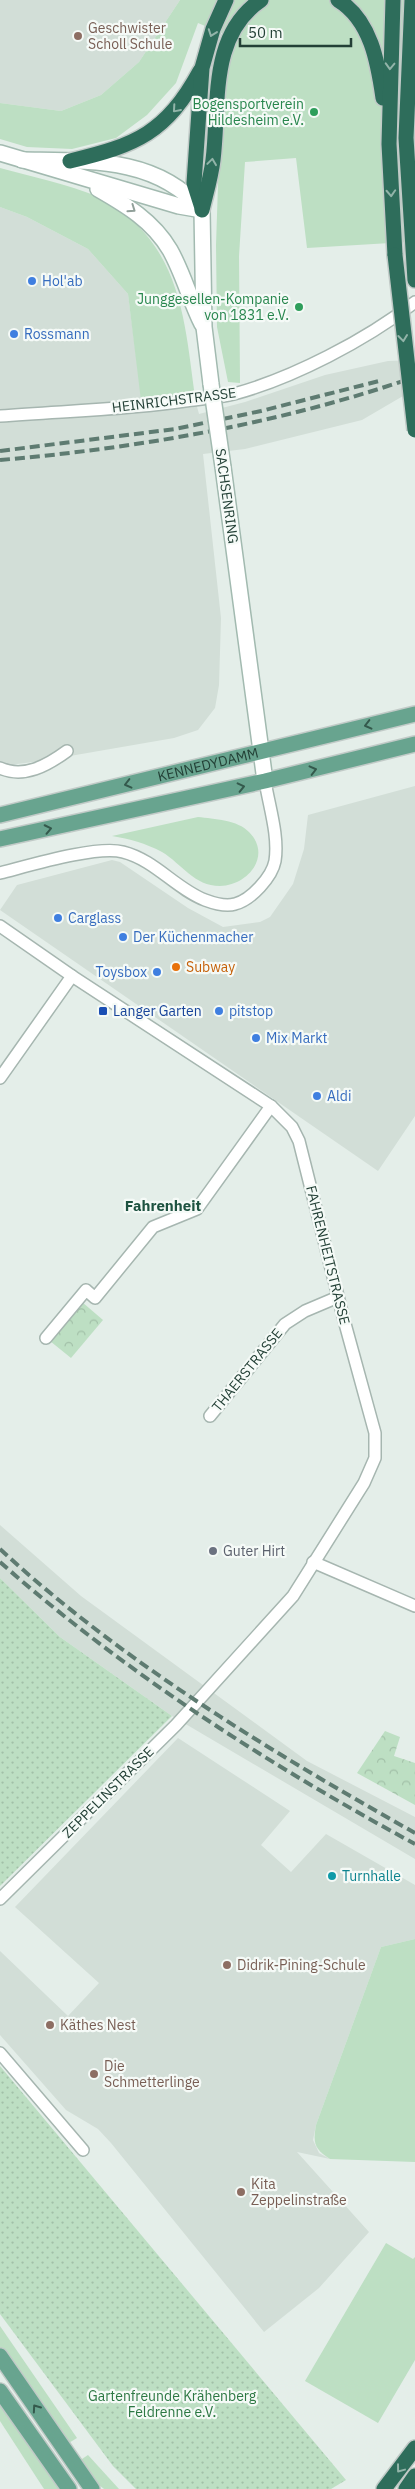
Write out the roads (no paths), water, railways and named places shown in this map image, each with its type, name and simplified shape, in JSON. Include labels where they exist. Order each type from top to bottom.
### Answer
[{"type":"highway","points":[[202,210],[194,183],[202,68],[213,29],[226,0]]},
{"type":"highway","points":[[202,210],[213,161],[221,61],[229,36],[236,25],[261,0]]},
{"type":"highway","points":[[338,0],[360,21],[373,48],[382,91],[389,144],[395,255],[415,430]]},
{"type":"highway","points":[[389,144],[393,0]]},
{"type":"highway","points":[[412,0],[406,138],[415,280]]},
{"type":"highway","points":[[70,161],[124,146],[154,130],[178,107],[202,68]]},
{"type":"highway","points":[[384,2489],[415,2448]]},
{"type":"highway","points":[[406,2489],[415,2476]]},
{"type":"main road","name":"KENNEDYDAMM","points":[[0,815],[415,714]]},
{"type":"main road","name":"KENNEDYDAMM","points":[[0,839],[265,781],[415,744]]},
{"type":"main road","points":[[0,2356],[92,2489]]},
{"type":"main road","points":[[0,2391],[67,2487]]},
{"type":"street","points":[[0,153],[179,206],[202,210]]},
{"type":"street","points":[[22,160],[117,164],[156,176],[178,186],[202,210]]},
{"type":"street","points":[[74,176],[138,213],[160,236],[177,265],[190,300],[204,327]]},
{"type":"street","name":"SACHSENRING","points":[[202,210],[204,327],[265,781]]},
{"type":"street","name":"HEINRICHSTRASSE","points":[[0,416],[140,407],[232,395],[270,383],[305,367],[367,334],[415,302]]},
{"type":"street","points":[[0,768],[17,772],[45,767],[67,751]]},
{"type":"street","points":[[0,873],[96,852],[122,851],[145,861],[204,900],[223,904],[235,904],[250,896],[266,879],[275,862],[275,844],[265,781]]},
{"type":"street","name":"FAHRENHEITSTRASSE","points":[[0,926],[72,976],[271,1106],[292,1127],[299,1141],[338,1297],[375,1433],[374,1458],[364,1483],[293,1596],[214,1684]]},
{"type":"street","points":[[0,1078],[72,976]]},
{"type":"street","points":[[46,1338],[86,1290],[95,1298],[153,1227],[197,1209],[271,1106]]},
{"type":"street","name":"THAERSTRASSE","points":[[210,1416],[285,1324],[305,1311],[338,1297]]},
{"type":"street","points":[[313,1562],[415,1606]]},
{"type":"street","name":"ZEPPELINSTRASSE","points":[[0,1899],[176,1725],[214,1684]]},
{"type":"street","points":[[0,2053],[83,2150]]},
{"type":"railway","points":[[0,460],[158,441],[210,431],[314,408],[415,377]]},
{"type":"railway","points":[[0,451],[175,429],[261,411],[379,381]]},
{"type":"railway","points":[[0,1549],[96,1629],[199,1703],[306,1770],[415,1833]]},
{"type":"railway","points":[[0,1562],[97,1641],[199,1715],[306,1782],[415,1844]]},
{"type":"place","name":"Geschwister Scholl Schule","points":[[78,36]]},
{"type":"place","name":"Bogensportverein Hildesheim e.V.","points":[[314,112]]},
{"type":"place","name":"Hol'ab","points":[[32,281]]},
{"type":"place","name":"Junggesellen-Kompanie von 1831 e.V.","points":[[299,307]]},
{"type":"place","name":"Rossmann","points":[[14,334]]},
{"type":"place","name":"Carglass","points":[[58,918]]},
{"type":"place","name":"Der Küchenmacher","points":[[123,937]]},
{"type":"place","name":"Subway","points":[[176,967]]},
{"type":"place","name":"Toysbox","points":[[157,972]]},
{"type":"place","name":"Langer Garten","points":[[103,1011]]},
{"type":"place","name":"pitstop","points":[[219,1011]]},
{"type":"place","name":"Mix Markt","points":[[256,1038]]},
{"type":"place","name":"Aldi","points":[[317,1096]]},
{"type":"place","name":"Guter Hirt","points":[[213,1551]]},
{"type":"place","name":"Turnhalle","points":[[332,1876]]},
{"type":"place","name":"Didrik-Pining-Schule","points":[[227,1965]]},
{"type":"place","name":"Käthes Nest","points":[[50,2025]]},
{"type":"place","name":"Die Schmetterlinge","points":[[94,2074]]},
{"type":"place","name":"Kita Zeppelinstraße","points":[[241,2192]]},
{"type":"district","name":"Fahrenheit","points":[[163,1206]]},
{"type":"park label","name":"Gartenfreunde Krähenberg Feldrenne e.V.","points":[[172,2404]]}]
